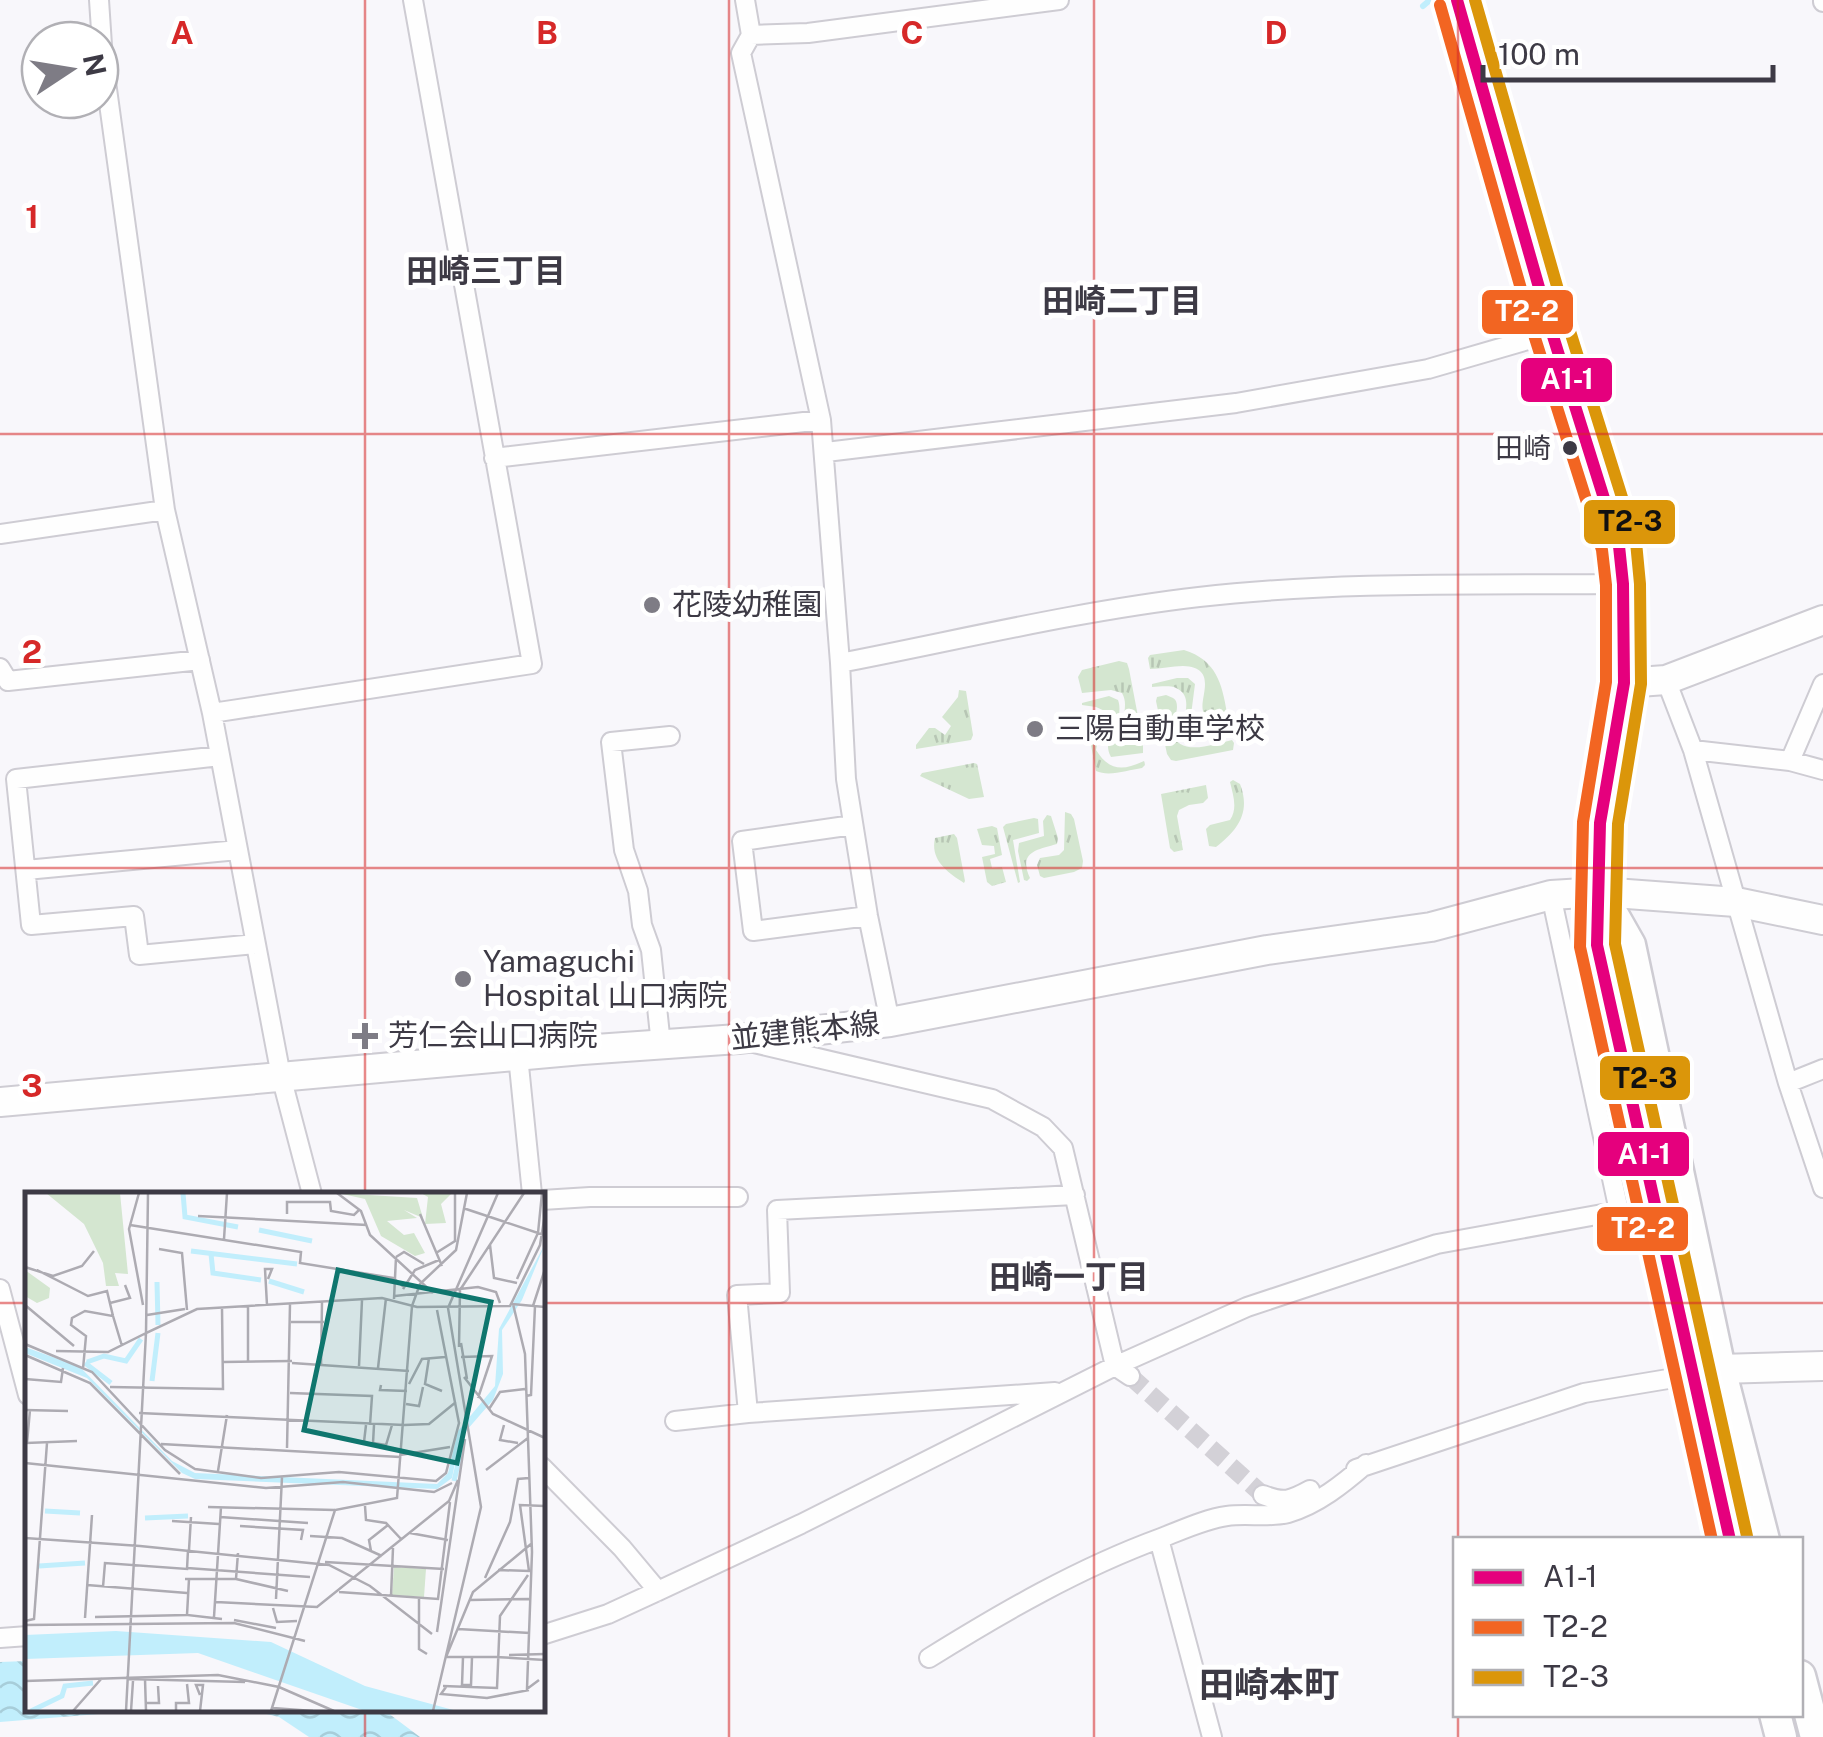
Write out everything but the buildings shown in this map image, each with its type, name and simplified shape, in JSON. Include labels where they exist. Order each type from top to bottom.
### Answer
[{"type":"main road","points":[[1457,0],[1552,333],[1619,546],[1624,683],[1600,823],[1600,892],[1630,944],[1706,1372],[1730,1537]]},
{"type":"main road","points":[[1624,683],[1666,680],[1823,620]]},
{"type":"main road","name":"並建熊本線","points":[[0,1102],[738,1040],[890,1022],[1267,950],[1431,927],[1551,895],[1600,892],[1736,902],[1823,920]]},
{"type":"main road","points":[[1706,1372],[1823,1366]]},
{"type":"main road","points":[[1706,1372],[1763,1537]]},
{"type":"main road","points":[[1803,1687],[1816,1737]]},
{"type":"street","points":[[99,0],[103,60],[165,510],[212,713],[281,1076],[311,1192]]},
{"type":"street","points":[[212,713],[532,664],[413,0]]},
{"type":"street","points":[[745,0],[751,35],[741,53],[822,420],[846,779],[890,1022]]},
{"type":"street","points":[[751,35],[808,33],[1059,0]]},
{"type":"street","points":[[826,452],[1236,403],[1428,369],[1552,333]]},
{"type":"street","points":[[494,458],[822,420]]},
{"type":"street","points":[[0,534],[165,510]]},
{"type":"street","points":[[840,663],[1142,604],[1202,597],[1290,589],[1623,584]]},
{"type":"street","points":[[0,668],[8,681],[200,660]]},
{"type":"street","points":[[1666,680],[1693,750],[1788,1083],[1823,1188]]},
{"type":"street","points":[[1790,760],[1823,684]]},
{"type":"street","points":[[660,1045],[652,950],[642,926],[638,891],[624,850],[610,742],[670,736]]},
{"type":"street","points":[[1693,750],[1790,760],[1823,770]]},
{"type":"street","points":[[220,756],[16,779],[32,925],[134,916],[139,955],[256,944]]},
{"type":"street","points":[[853,826],[742,840],[753,931],[868,916]]},
{"type":"street","points":[[26,870],[238,850]]},
{"type":"street","points":[[545,1635],[608,1614],[801,1524],[1066,1391],[1123,1371],[1247,1306],[1437,1244],[1619,1211],[1551,895]]},
{"type":"street","points":[[738,1040],[992,1098],[1043,1127],[1064,1148],[1123,1371]]},
{"type":"street","points":[[518,1056],[532,1192]]},
{"type":"street","points":[[1788,1083],[1823,1069]]},
{"type":"street","points":[[748,1413],[737,1295],[780,1294],[777,1210],[1074,1194]]},
{"type":"street","points":[[545,1200],[738,1197]]},
{"type":"street","points":[[0,1289],[25,1384]]},
{"type":"street","points":[[1263,1495],[1281,1502],[1295,1498],[1366,1464],[1584,1392],[1706,1372]]},
{"type":"street","points":[[675,1421],[1066,1391]]},
{"type":"street","points":[[930,1658],[988,1621],[1080,1572],[1226,1516],[1286,1514],[1347,1481],[1366,1464]]},
{"type":"street","points":[[545,1470],[622,1548],[658,1591]]},
{"type":"street","points":[[1159,1539],[1212,1737]]},
{"type":"street","points":[[0,1638],[25,1636]]},
{"type":"green space","points":[[1184,650],[1204,660],[1216,674],[1227,713],[1207,718],[1202,705],[1204,677],[1194,668],[1150,669],[1150,655]]},
{"type":"green space","points":[[1119,661],[1127,663],[1129,669],[1138,730],[1125,728],[1122,693],[1082,693],[1078,677],[1082,670]]},
{"type":"green space","points":[[1188,678],[1195,684],[1191,715],[1200,727],[1229,727],[1230,732],[1199,738],[1185,733],[1183,693],[1173,687],[1152,687]]},
{"type":"green space","points":[[959,690],[966,691],[971,740],[916,749],[929,728],[945,735],[951,726],[942,717]]},
{"type":"green space","points":[[1166,695],[1176,702],[1173,732],[1182,745],[1198,747],[1232,740],[1233,750],[1171,760],[1156,701]]},
{"type":"green space","points":[[1109,696],[1118,700],[1119,732],[1129,737],[1141,736],[1143,753],[1111,757],[1107,712],[1082,705]]},
{"type":"green space","points":[[1098,717],[1101,726],[1096,750],[1106,762],[1117,767],[1144,761],[1145,765],[1119,773],[1096,771],[1086,720]]},
{"type":"green space","points":[[974,763],[984,797],[969,799],[920,776],[922,773]]},
{"type":"green space","points":[[1230,782],[1240,784],[1243,812],[1224,841],[1216,847],[1209,846],[1206,829],[1230,820],[1234,811]]},
{"type":"green space","points":[[1206,785],[1208,798],[1203,803],[1179,810],[1183,850],[1174,852],[1170,848],[1161,794]]},
{"type":"green space","points":[[1065,812],[1074,819],[1082,868],[1044,878],[1037,865],[1040,858],[1059,855],[1064,850]]},
{"type":"green space","points":[[1051,816],[1057,844],[1028,857],[1027,881],[1019,843],[1044,836],[1043,821]]},
{"type":"green space","points":[[1038,819],[1039,833],[1013,840],[1018,883],[1003,827]]},
{"type":"green space","points":[[997,828],[1002,855],[990,859],[992,868],[1002,867],[1006,882],[992,886],[987,882],[982,857],[995,854],[994,846],[982,845],[977,829]]},
{"type":"green space","points":[[954,834],[964,883],[946,870],[935,853],[935,838]]},
{"type":"water","points":[[25,1661],[25,1712],[123,1712],[0,1722],[0,1662]]},
{"type":"water","points":[[258,1712],[387,1712],[420,1737],[309,1737],[279,1717]]},
{"type":"waterway","points":[[1423,6],[1430,0]]},
{"type":"tunnel","points":[[1130,1376],[1263,1495]]},
{"type":"transit line","name":"A1-1","points":[[1457,0],[1552,333],[1619,546],[1624,683],[1600,823],[1597,945],[1729,1537]]},
{"type":"transit line","name":"T2-3","points":[[1475,0],[1569,328],[1636,542],[1641,684],[1618,824],[1615,944],[1747,1536]]},
{"type":"transit line","name":"T2-2","points":[[1440,5],[1535,338],[1602,550],[1606,682],[1583,822],[1580,947],[1711,1537]]},
{"type":"place","name":"田崎","points":[[1570,448]]},
{"type":"place","name":"花陵幼稚園","points":[[652,605]]},
{"type":"place","name":"三陽自動車学校","points":[[1035,729]]},
{"type":"place","name":"Yamaguchi Hospital 山口病院","points":[[463,979]]},
{"type":"place","name":"芳仁会山口病院","points":[[365,1036]]},
{"type":"district","name":"田崎三丁目","points":[[486,271]]},
{"type":"district","name":"田崎二丁目","points":[[1122,301]]},
{"type":"district","name":"田崎一丁目","points":[[1069,1277]]},
{"type":"district","name":"田崎本町","points":[[1269,1685]]}]
